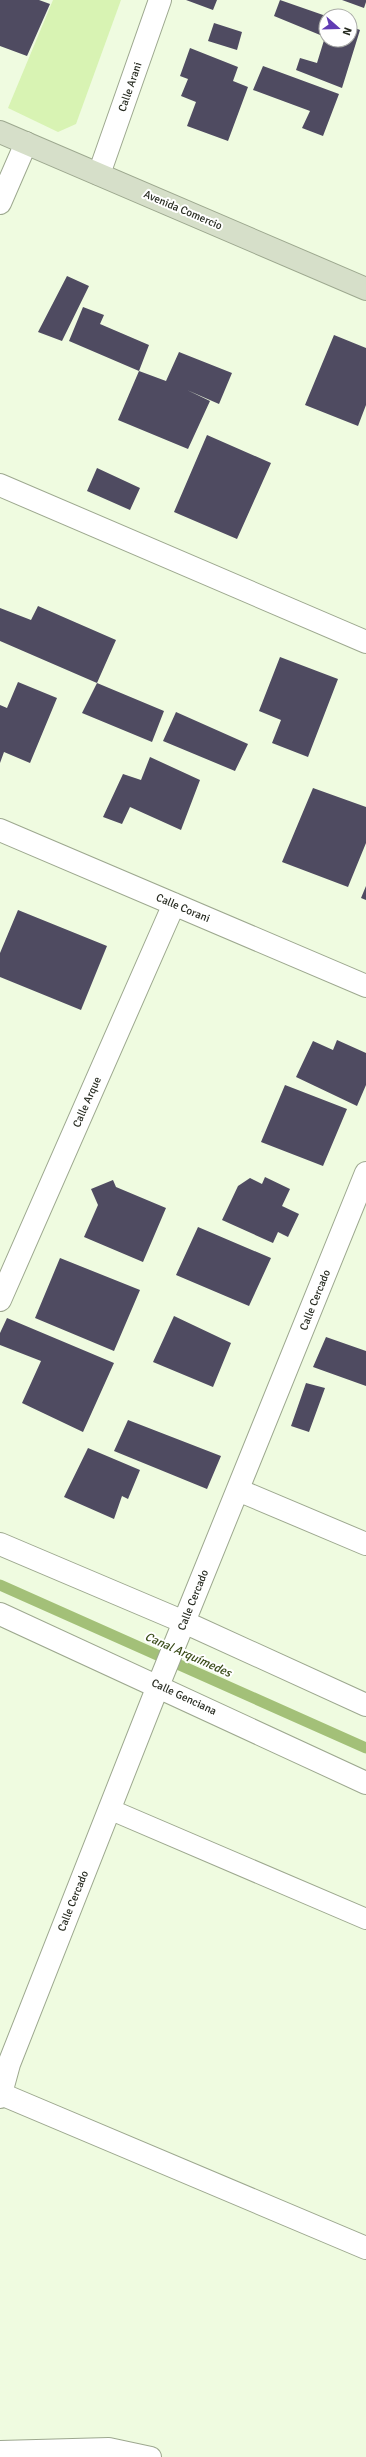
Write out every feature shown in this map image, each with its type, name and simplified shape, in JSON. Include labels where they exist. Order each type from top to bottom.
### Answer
[{"type":"street","name":"Calle Arani","points":[[99,174],[160,0]]},
{"type":"street","name":"Avenida Comercio","points":[[0,132],[366,289]]},
{"type":"street","points":[[0,203],[26,143]]},
{"type":"street","points":[[0,485],[366,642]]},
{"type":"street","name":"Calle Corani","points":[[0,830],[366,986]]},
{"type":"street","name":"Calle Arque","points":[[0,1300],[174,904]]},
{"type":"street","name":"Calle Cercado","points":[[1,2096],[9,2064],[109,1809],[366,1173]]},
{"type":"street","points":[[238,1490],[366,1544]]},
{"type":"street","points":[[0,1544],[181,1631],[366,1705]]},
{"type":"street","name":"Calle Genciana","points":[[0,1614],[161,1679],[366,1783]]},
{"type":"street","points":[[1,2096],[366,2248]]},
{"type":"lane","points":[[109,1809],[366,1919]]},
{"type":"lane","points":[[0,2451],[109,2448],[151,2457]]},
{"type":"green space","points":[[53,0],[121,0],[76,124],[58,132],[8,108]]},
{"type":"building","points":[[0,0],[39,0],[50,4],[27,56],[0,46]]},
{"type":"building","points":[[186,0],[217,0],[213,10]]},
{"type":"building","points":[[280,0],[318,13],[318,34],[274,16]]},
{"type":"building","points":[[342,0],[366,0],[366,2],[364,8]]},
{"type":"building","points":[[214,23],[242,32],[237,50],[208,41]]},
{"type":"building","points":[[190,48],[238,67],[233,81],[248,87],[228,141],[187,126],[196,102],[181,96],[188,79],[180,76]]},
{"type":"building","points":[[322,48],[354,48],[342,88],[296,70],[300,58],[317,63]]},
{"type":"building","points":[[263,66],[339,94],[323,136],[302,128],[310,111],[253,90]]},
{"type":"building","points":[[67,276],[89,286],[62,341],[38,332]]},
{"type":"building","points":[[83,307],[104,315],[100,324],[149,345],[139,371],[69,341]]},
{"type":"building","points":[[334,335],[366,348],[366,405],[358,426],[305,405]]},
{"type":"building","points":[[179,352],[232,373],[219,404],[187,390],[210,401],[188,449],[118,420],[139,371],[166,381]]},
{"type":"building","points":[[207,435],[271,463],[237,539],[174,512]]},
{"type":"building","points":[[97,468],[140,488],[130,510],[87,491]]},
{"type":"building","points":[[38,606],[116,640],[97,683],[0,641],[0,608],[31,620]]},
{"type":"building","points":[[280,657],[338,679],[308,757],[272,743],[281,720],[259,711]]},
{"type":"building","points":[[18,682],[57,698],[30,763],[4,752],[0,763],[0,705],[7,708]]},
{"type":"building","points":[[97,683],[164,711],[152,742],[82,713]]},
{"type":"building","points":[[176,712],[248,744],[235,771],[163,741]]},
{"type":"building","points":[[150,757],[200,780],[181,830],[130,807],[122,824],[103,817],[123,774],[141,780]]},
{"type":"building","points":[[313,788],[366,807],[366,843],[348,887],[282,862]]},
{"type":"building","points":[[366,886],[366,900],[361,898]]},
{"type":"building","points":[[18,910],[107,946],[81,1010],[0,977],[0,953]]},
{"type":"building","points":[[337,1040],[366,1053],[366,1085],[357,1106],[296,1077],[313,1041],[333,1050]]},
{"type":"building","points":[[285,1085],[347,1109],[323,1166],[261,1142]]},
{"type":"building","points":[[265,1177],[290,1189],[282,1206],[299,1214],[288,1237],[278,1232],[273,1243],[222,1220],[238,1186],[250,1178],[262,1184]]},
{"type":"building","points":[[113,1180],[116,1187],[166,1208],[143,1262],[84,1237],[98,1205],[91,1189]]},
{"type":"building","points":[[198,1227],[271,1258],[249,1306],[176,1275]]},
{"type":"building","points":[[60,1258],[140,1290],[114,1351],[35,1318]]},
{"type":"building","points":[[174,1316],[231,1343],[213,1387],[153,1362]]},
{"type":"building","points":[[7,1318],[114,1363],[83,1432],[22,1403],[41,1361],[0,1345],[0,1333]]},
{"type":"building","points":[[326,1337],[366,1351],[366,1386],[313,1367]]},
{"type":"building","points":[[306,1383],[325,1388],[309,1432],[291,1426]]},
{"type":"building","points":[[128,1420],[221,1456],[207,1489],[114,1451]]},
{"type":"building","points":[[88,1448],[140,1470],[128,1499],[122,1496],[114,1519],[64,1497]]},
{"type":"waterway","name":"Canal Arquímedes","points":[[0,1585],[366,1748]]}]
